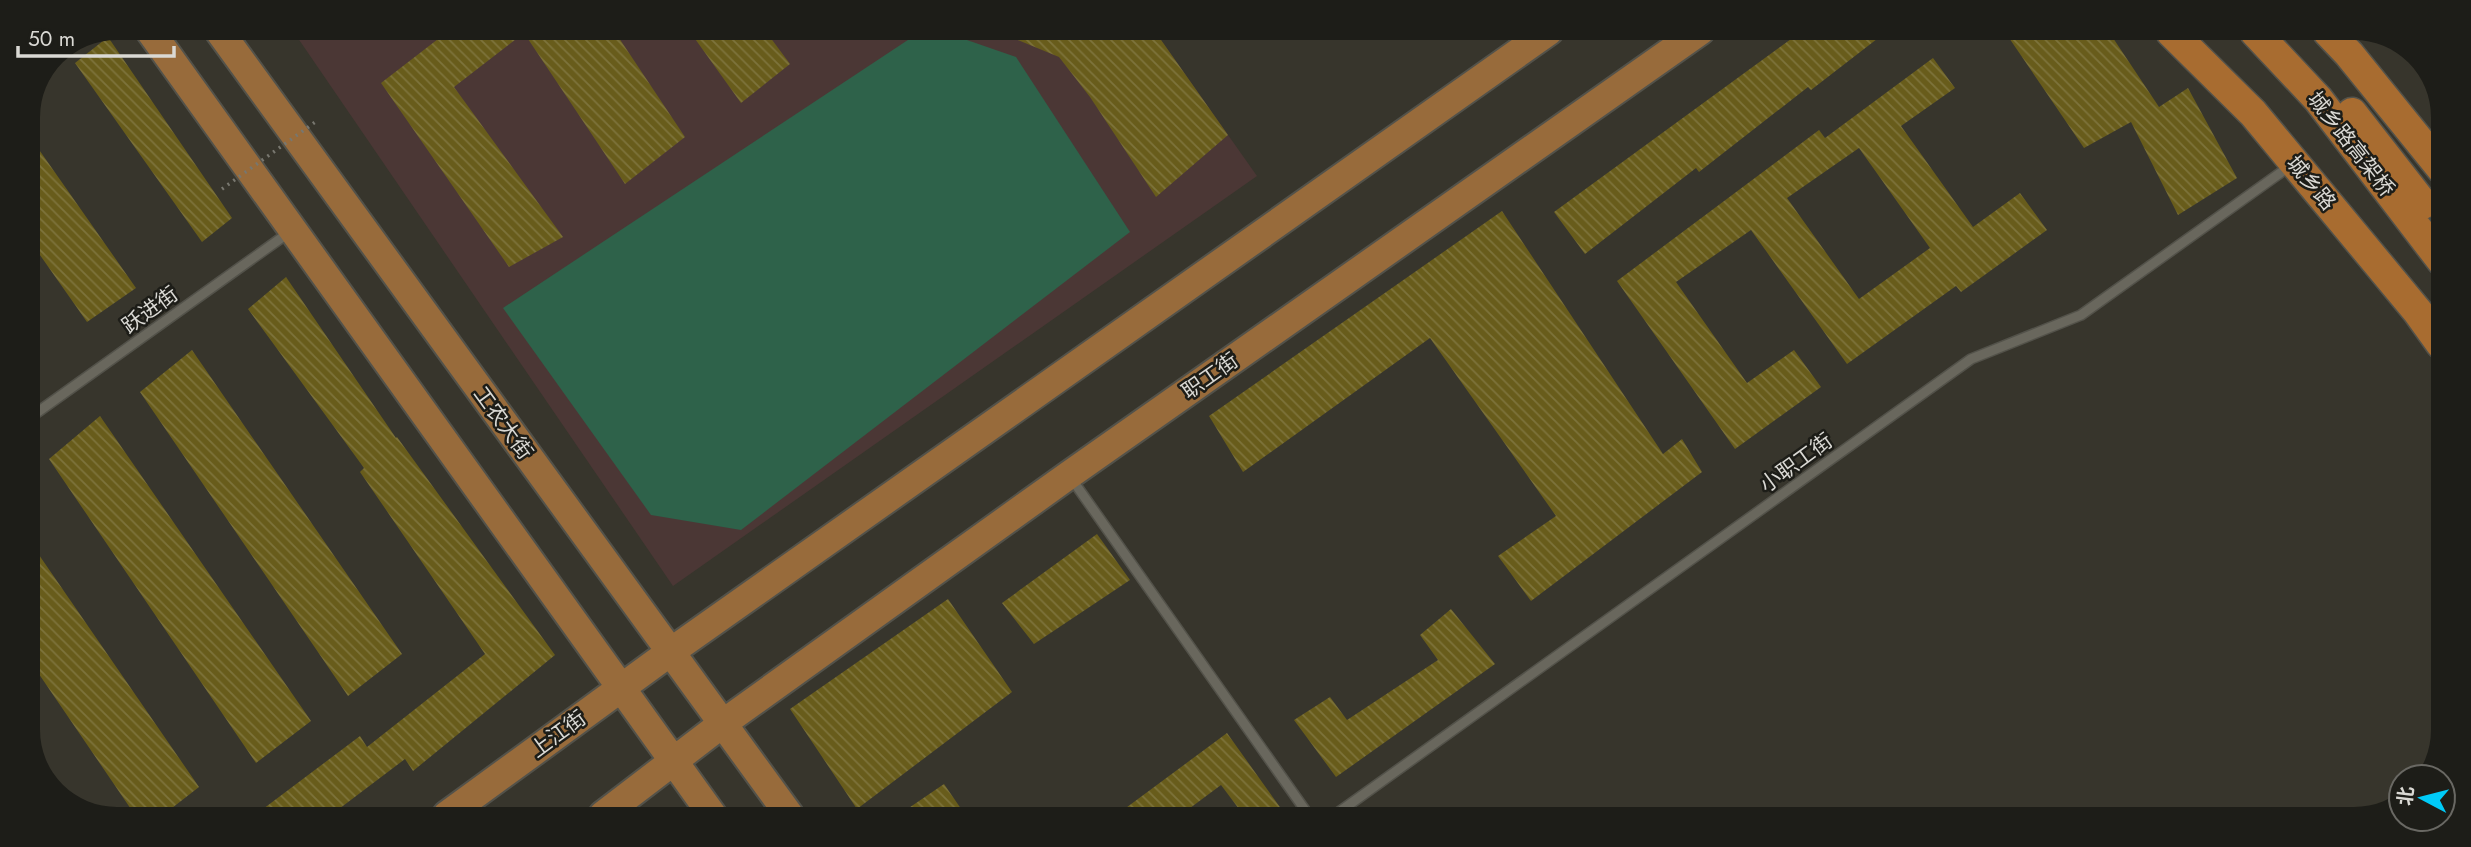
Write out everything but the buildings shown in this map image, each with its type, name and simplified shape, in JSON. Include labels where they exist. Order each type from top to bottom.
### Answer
[{"type":"highway","name":"城乡路","points":[[2179,40],[2253,113],[2431,330]]},
{"type":"highway","name":"城乡路高架桥","points":[[2263,40],[2318,99],[2431,247]]},
{"type":"highway","name":"城乡路高架桥","points":[[2289,40],[2386,154],[2431,214]]},
{"type":"highway","points":[[2335,40],[2431,155]]},
{"type":"main road","points":[[157,40],[706,807]]},
{"type":"main road","name":"工农大街","points":[[226,40],[783,807]]},
{"type":"main road","points":[[670,653],[1536,40]]},
{"type":"main road","name":"职工街","points":[[722,724],[1069,475],[1687,40]]},
{"type":"main road","name":"上江街","points":[[458,807],[670,653]]},
{"type":"main road","points":[[615,807],[722,724]]},
{"type":"lane","name":"小职工街","points":[[1346,807],[1971,359],[2081,316],[2295,163]]},
{"type":"lane","name":"跃进街","points":[[40,410],[292,230]]},
{"type":"lane","points":[[1069,475],[1303,807]]},
{"type":"path","points":[[222,189],[318,120]]},
{"type":"shaded area","points":[[299,40],[1161,40],[1257,176],[673,586]]},
{"type":"green space","points":[[908,40],[967,40],[1016,57],[1130,232],[741,530],[651,515],[503,308]]}]
